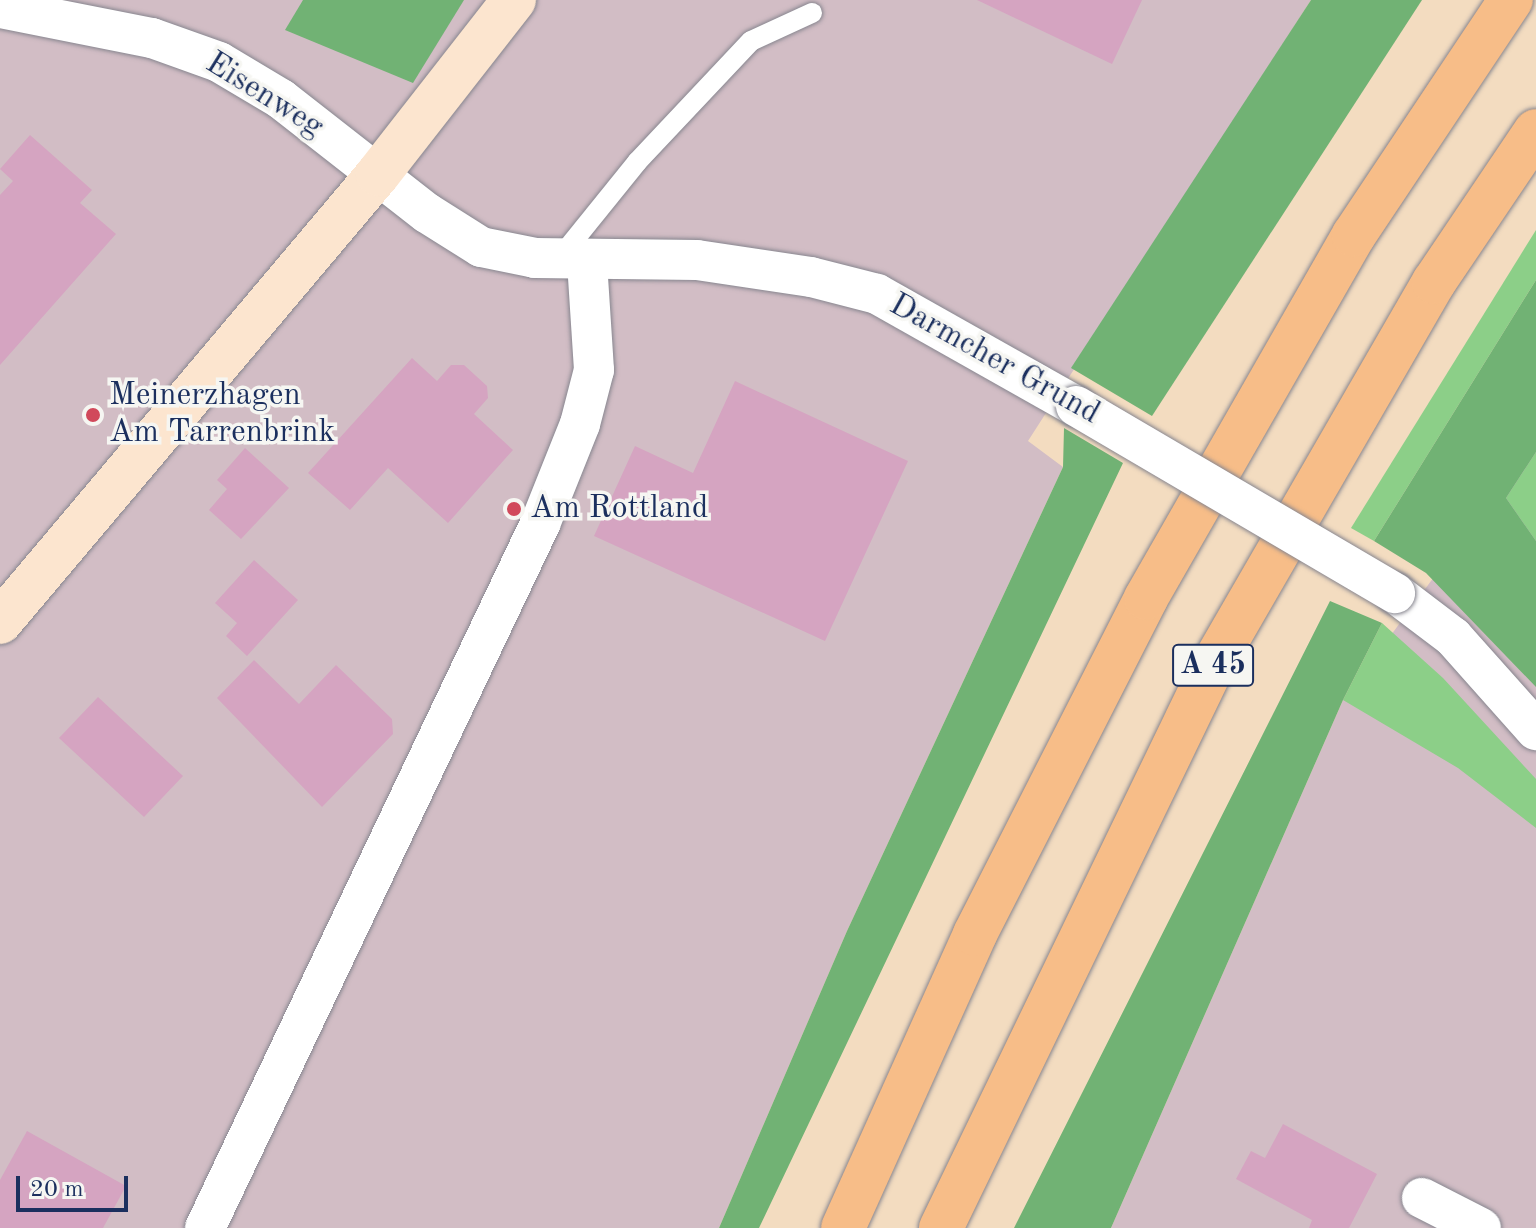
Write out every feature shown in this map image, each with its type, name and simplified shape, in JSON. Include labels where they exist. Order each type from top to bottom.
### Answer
[{"type":"highway","name":"A 45","points":[[843,1228],[975,934],[1146,598],[1354,235],[1511,0]]},
{"type":"highway","name":"A 45","points":[[941,1228],[1215,661],[1434,282],[1536,131]]},
{"type":"main road","points":[[0,622],[378,174],[514,0]]},
{"type":"street","name":"Eisenweg","points":[[0,8],[152,38],[219,62],[281,99],[378,174]]},
{"type":"street","name":"Darmcher Grund","points":[[378,174],[481,247],[572,261],[697,260],[751,266],[877,294],[1076,406],[1395,593],[1453,637],[1536,730]]},
{"type":"street","points":[[205,1228],[540,524],[580,424],[594,370],[572,261]]},
{"type":"street","points":[[1422,1198],[1481,1228]]},
{"type":"lane","points":[[572,261],[637,162],[751,41],[812,13]]},
{"type":"shaded area","points":[[0,0],[1311,0],[1028,441],[1063,467],[847,931],[719,1228],[0,1228]]},
{"type":"shaded area","points":[[1536,439],[1536,1228],[1111,1228],[1343,700]]},
{"type":"green space","points":[[303,0],[464,0],[413,83],[285,30]]},
{"type":"green space","points":[[1311,0],[1422,0],[1152,416],[1071,368]]},
{"type":"green space","points":[[1536,230],[1536,280],[1374,541],[1351,528]]},
{"type":"green space","points":[[1536,280],[1536,452],[1506,498],[1536,541],[1536,687],[1426,573],[1374,541]]},
{"type":"green space","points":[[1064,428],[1123,463],[759,1228],[719,1228],[847,931],[1063,467]]},
{"type":"green space","points":[[1536,452],[1536,541],[1506,498]]},
{"type":"green space","points":[[1330,601],[1382,623],[1343,700],[1111,1228],[1014,1228]]},
{"type":"green space","points":[[1382,623],[1443,678],[1536,779],[1536,828],[1458,768],[1343,700]]},
{"type":"building","points":[[977,0],[1142,0],[1112,64]]},
{"type":"building","points":[[30,135],[92,190],[80,203],[116,234],[0,365],[0,195],[13,181],[0,169]]},
{"type":"building","points":[[412,358],[437,381],[451,365],[464,365],[487,386],[488,398],[474,414],[513,450],[448,523],[388,468],[350,510],[308,473]]},
{"type":"building","points":[[735,381],[908,461],[825,641],[594,536],[635,446],[693,473]]},
{"type":"building","points":[[245,448],[289,488],[241,539],[209,510],[227,489],[217,480]]},
{"type":"building","points":[[254,560],[298,600],[247,656],[226,636],[237,623],[215,603]]},
{"type":"building","points":[[254,660],[299,704],[336,665],[392,719],[393,734],[322,807],[217,698]]},
{"type":"building","points":[[98,697],[183,776],[144,817],[59,738]]},
{"type":"building","points":[[1283,1124],[1377,1174],[1349,1228],[1309,1228],[1312,1220],[1236,1179],[1251,1151],[1265,1158]]},
{"type":"building","points":[[27,1131],[126,1186],[103,1228],[0,1228],[0,1180]]},
{"type":"place","name":"Meinerzhagen Am Tarrenbrink","points":[[93,415]]},
{"type":"place","name":"Am Rottland","points":[[514,509]]}]
